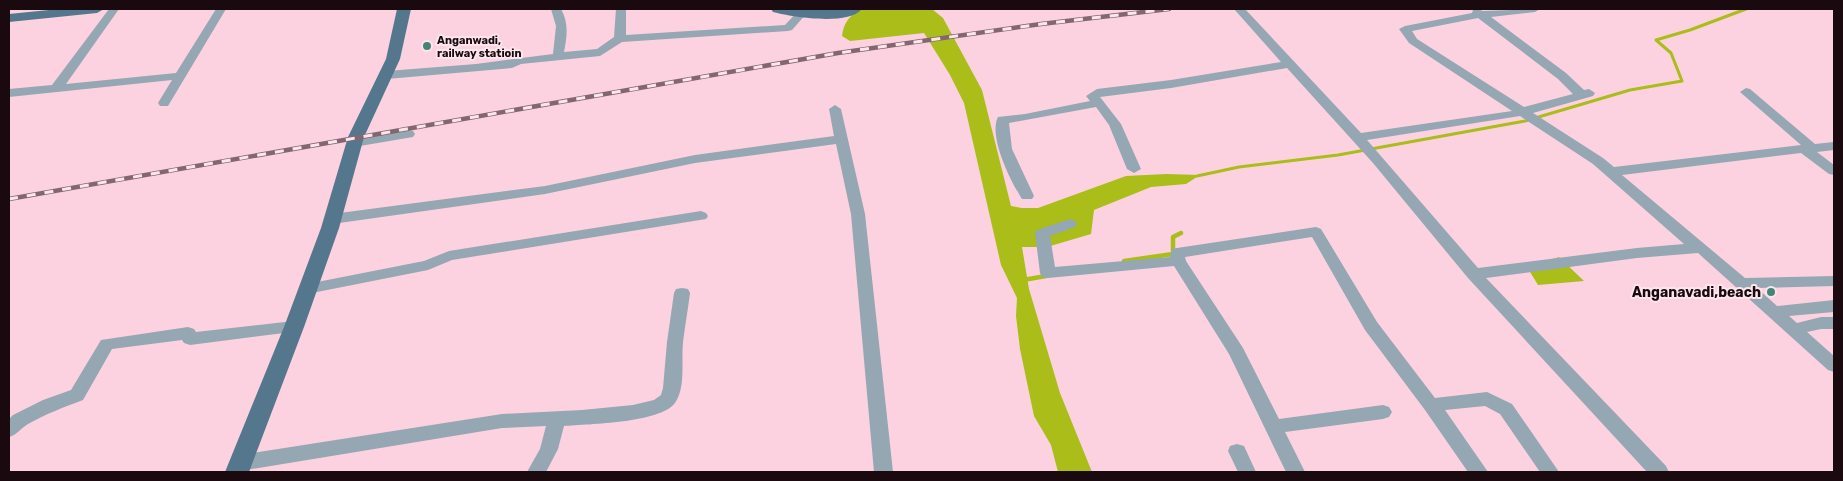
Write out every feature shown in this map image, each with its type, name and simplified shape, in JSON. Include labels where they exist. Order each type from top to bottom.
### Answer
[{"type":"main road","points":[[9,18],[97,9]]},
{"type":"main road","points":[[239,468],[294,328],[332,218],[354,143],[387,75],[401,29],[404,9]]},
{"type":"main road","points":[[778,9],[802,13],[842,13],[855,9]]},
{"type":"street","points":[[57,87],[114,9]]},
{"type":"street","points":[[164,103],[221,9]]},
{"type":"street","points":[[556,9],[560,14],[561,31],[558,57]]},
{"type":"street","points":[[620,39],[621,9]]},
{"type":"street","points":[[1239,9],[1378,160],[1474,274],[1659,472]]},
{"type":"street","points":[[1536,9],[1477,12],[1405,29],[1413,41],[1598,161],[1740,282],[1834,366]]},
{"type":"street","points":[[1362,143],[1523,112],[1586,94],[1477,12]]},
{"type":"street","points":[[387,75],[476,68],[600,52],[620,39],[788,28],[802,13]]},
{"type":"street","points":[[643,52],[648,38]]},
{"type":"street","points":[[1134,169],[1115,124],[1092,96],[1097,93],[1171,84],[1290,64]]},
{"type":"street","points":[[9,92],[180,76]]},
{"type":"street","points":[[1746,92],[1834,171]]},
{"type":"street","points":[[1027,196],[1016,175],[1001,132],[1003,120],[1025,118],[1099,103]]},
{"type":"street","points":[[835,109],[858,214],[884,472]]},
{"type":"street","points":[[354,143],[408,134]]},
{"type":"street","points":[[332,218],[545,190],[695,159],[842,139]]},
{"type":"street","points":[[1610,172],[1834,146]]},
{"type":"street","points":[[307,289],[428,265],[449,256],[701,216]]},
{"type":"street","points":[[1070,224],[1042,233],[1048,273],[1178,261]]},
{"type":"street","points":[[1295,472],[1236,352],[1178,261],[1177,253],[1316,232],[1370,326],[1431,405],[1478,472]]},
{"type":"street","points":[[1474,274],[1637,253],[1698,248]]},
{"type":"street","points":[[1740,282],[1834,280]]},
{"type":"street","points":[[239,468],[502,421],[612,415],[656,408],[668,399],[671,389],[682,293]]},
{"type":"street","points":[[1773,312],[1834,306]]},
{"type":"street","points":[[1793,330],[1821,323],[1834,323]]},
{"type":"street","points":[[9,430],[19,420],[49,405],[77,395],[107,344],[188,333],[190,339],[294,328]]},
{"type":"street","points":[[1431,405],[1487,399],[1506,409],[1550,472]]},
{"type":"street","points":[[1273,427],[1383,412]]},
{"type":"street","points":[[537,472],[549,449],[557,419]]},
{"type":"street","points":[[1237,451],[1247,472]]},
{"type":"shaded area","points":[[861,9],[932,9],[943,18],[982,90],[1011,206],[1038,208],[1126,176],[1200,175],[1186,184],[1151,187],[1094,210],[1091,234],[1047,247],[1022,247],[1029,289],[1060,393],[1092,472],[1058,472],[1051,445],[1034,416],[1020,349],[1016,316],[1017,298],[1001,265],[964,103],[950,75],[924,33],[850,41],[842,36],[848,20]]},
{"type":"shaded area","points":[[1559,257],[1584,281],[1538,285],[1527,267]]},
{"type":"waterway","points":[[1197,176],[1239,167],[1338,155],[1525,121],[1630,90],[1682,81],[1671,53],[1656,40],[1690,30],[1746,9]]},
{"type":"waterway","points":[[1124,261],[1173,254],[1173,237],[1181,233]]},
{"type":"waterway","points":[[1023,280],[1046,276]]},
{"type":"railway","points":[[9,199],[838,53],[1041,24],[1169,9]]},
{"type":"place","name":"Anganwadi, railway statioin","points":[[427,46]]},
{"type":"place","name":"Anganavadi,beach","points":[[1771,292]]}]
